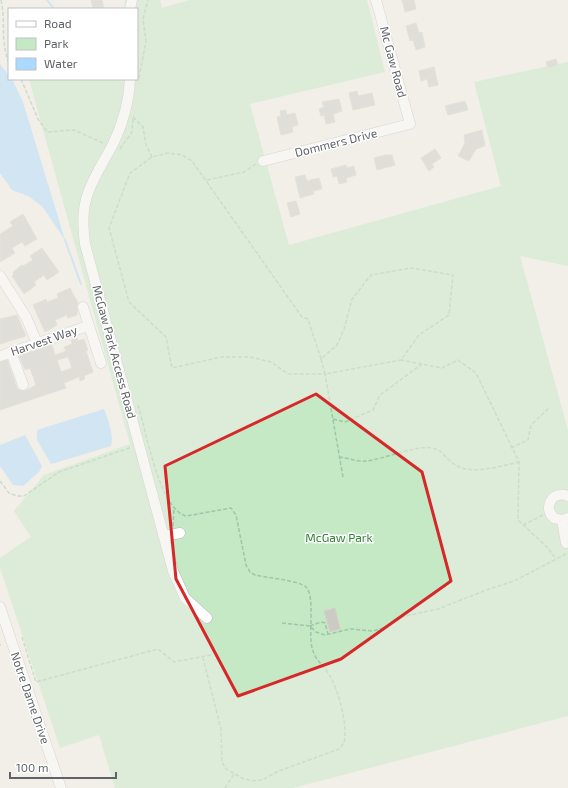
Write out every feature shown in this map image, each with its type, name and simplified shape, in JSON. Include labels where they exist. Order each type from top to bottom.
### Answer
[{"type":"street","name":"Mc Gaw Road","points":[[376,0],[410,124]]},
{"type":"street","name":"McGaw Park Access Road","points":[[134,80],[112,147],[99,167],[87,196],[82,222],[85,244],[173,534],[173,571],[185,598],[207,618]]},
{"type":"street","name":"Dommers Drive","points":[[263,161],[410,124]]},
{"type":"street","points":[[0,276],[26,317],[37,343]]},
{"type":"street","name":"Harvest Way","points":[[83,307],[101,363]]},
{"type":"street","name":"Harvest Way","points":[[0,356],[88,326]]},
{"type":"street","points":[[12,352],[23,385]]},
{"type":"street","points":[[566,543],[565,519],[554,518],[549,512],[549,503],[554,496],[563,494],[568,496]]},
{"type":"street","name":"Notre Dame Drive","points":[[0,607],[61,788]]},
{"type":"path","points":[[1,0],[4,14],[1,44],[2,51],[8,61]]},
{"type":"path","points":[[138,66],[146,41],[142,19],[148,0]]},
{"type":"path","points":[[22,80],[38,119],[47,132],[74,130],[119,151],[130,138],[134,112]]},
{"type":"path","points":[[133,117],[143,127],[146,145],[152,157]]},
{"type":"path","points":[[343,477],[325,374],[308,319],[302,317],[207,180],[192,161],[182,155],[168,153],[152,157],[130,173],[109,228],[129,302],[166,337],[172,368],[221,357],[250,357],[271,362],[288,374],[325,374],[401,360],[442,368],[458,360],[476,373],[519,462],[518,520],[548,548],[556,560]]},
{"type":"path","points":[[207,180],[244,172],[263,161]]},
{"type":"path","points":[[321,359],[336,344],[344,329],[352,299],[371,275],[411,268],[453,275],[448,315],[419,335],[401,360]]},
{"type":"path","points":[[333,419],[345,422],[373,410],[380,395],[422,364]]},
{"type":"path","points":[[138,404],[161,485],[174,508],[180,514],[186,516],[225,508],[233,509],[250,572],[256,576],[300,583],[307,588],[310,596],[310,635],[313,651],[318,661],[330,675],[336,689],[345,730],[343,744],[339,749],[279,771],[262,780],[252,781],[234,774],[226,769],[222,762],[221,729],[203,658]]},
{"type":"path","points":[[511,448],[528,440],[531,425],[549,408]]},
{"type":"path","points":[[0,481],[9,493],[17,496],[24,496],[59,472],[134,446]]},
{"type":"path","points":[[339,457],[365,461],[414,450],[432,448],[445,454],[453,464],[465,470],[495,468],[519,462]]},
{"type":"path","points":[[173,534],[174,508]]},
{"type":"path","points":[[523,525],[549,512]]},
{"type":"path","points":[[310,626],[320,634],[328,634],[350,629],[373,631],[383,628],[405,616],[438,609],[514,581],[568,553]]},
{"type":"path","points":[[282,623],[310,626],[321,622],[325,623],[328,634]]},
{"type":"path","points":[[22,637],[36,682],[158,649],[174,662],[203,658],[211,655]]},
{"type":"path","points":[[225,788],[234,774]]},
{"type":"highlighted area","points":[[316,394],[422,472],[451,581],[341,659],[238,696],[176,579],[165,466]]},
{"type":"green space","name":"McGaw Park","points":[[125,0],[160,0],[162,8],[189,0],[367,0],[385,72],[250,104],[289,245],[501,186],[474,82],[568,62],[568,266],[520,256],[568,430],[568,716],[293,788],[115,788],[99,735],[60,748],[0,568],[0,558],[31,537],[14,511],[44,475],[130,444],[29,80],[138,80],[138,8],[124,8]]},
{"type":"water","points":[[0,64],[8,75],[8,80],[13,81],[23,102],[65,240],[42,206],[28,196],[12,190],[0,173]]},
{"type":"water","points":[[104,409],[111,432],[111,446],[51,464],[37,440],[37,430]]},
{"type":"water","points":[[25,435],[42,466],[39,472],[23,486],[13,485],[0,466],[0,445]]},
{"type":"building","points":[[91,0],[102,0],[104,8],[93,8]]},
{"type":"building","points":[[402,0],[414,0],[416,9],[405,12]]},
{"type":"building","points":[[416,23],[419,33],[422,32],[425,47],[416,50],[413,40],[410,41],[406,26]]},
{"type":"building","points":[[556,59],[558,65],[548,68],[546,62]]},
{"type":"building","points":[[434,67],[438,85],[429,87],[427,79],[421,81],[419,71]]},
{"type":"building","points":[[357,91],[358,96],[372,93],[375,105],[353,110],[349,93]]},
{"type":"building","points":[[339,99],[342,111],[333,114],[335,122],[326,124],[324,115],[321,116],[319,109],[324,107],[322,102]]},
{"type":"building","points":[[465,101],[468,110],[448,115],[445,106]]},
{"type":"building","points":[[286,110],[287,115],[295,113],[298,125],[292,127],[293,132],[281,135],[277,117],[281,116],[280,111]]},
{"type":"building","points":[[482,130],[485,146],[476,149],[469,161],[458,156],[465,143],[464,135]]},
{"type":"building","points":[[435,149],[441,158],[432,164],[434,167],[429,171],[421,158]]},
{"type":"building","points":[[392,155],[395,165],[377,170],[374,158]]},
{"type":"building","points":[[346,165],[347,168],[354,166],[356,175],[346,178],[347,182],[339,184],[337,176],[333,177],[331,169]]},
{"type":"building","points":[[305,175],[307,181],[319,178],[322,189],[313,191],[314,194],[300,198],[295,177]]},
{"type":"building","points":[[296,201],[300,214],[291,217],[287,203]]},
{"type":"building","points":[[23,214],[37,239],[25,246],[22,242],[12,248],[15,253],[0,262],[0,234],[13,226],[10,222]]},
{"type":"building","points":[[42,248],[59,272],[47,280],[44,275],[34,282],[36,285],[24,294],[12,276],[14,274],[13,272],[22,265],[23,266],[33,260],[30,256]]},
{"type":"building","points":[[70,288],[78,303],[77,315],[68,318],[67,315],[55,320],[57,325],[45,332],[33,305],[46,299],[47,302],[58,298],[57,294]]},
{"type":"building","points":[[17,315],[26,336],[0,344],[0,319]]},
{"type":"building","points":[[77,338],[78,341],[84,339],[88,350],[86,351],[93,372],[84,376],[85,379],[80,381],[79,377],[64,383],[66,388],[0,410],[0,362],[7,360],[17,388],[25,391],[36,385],[30,368],[25,370],[19,356],[52,345],[55,355],[66,351],[64,347],[72,344],[71,340]],"holes":[[[68,357],[72,368],[61,372],[57,360]]]},
{"type":"building","points":[[335,608],[340,629],[330,632],[324,611]]},
{"type":"waterway","points":[[47,0],[53,8]]},
{"type":"waterway","points":[[65,240],[81,284]]}]
